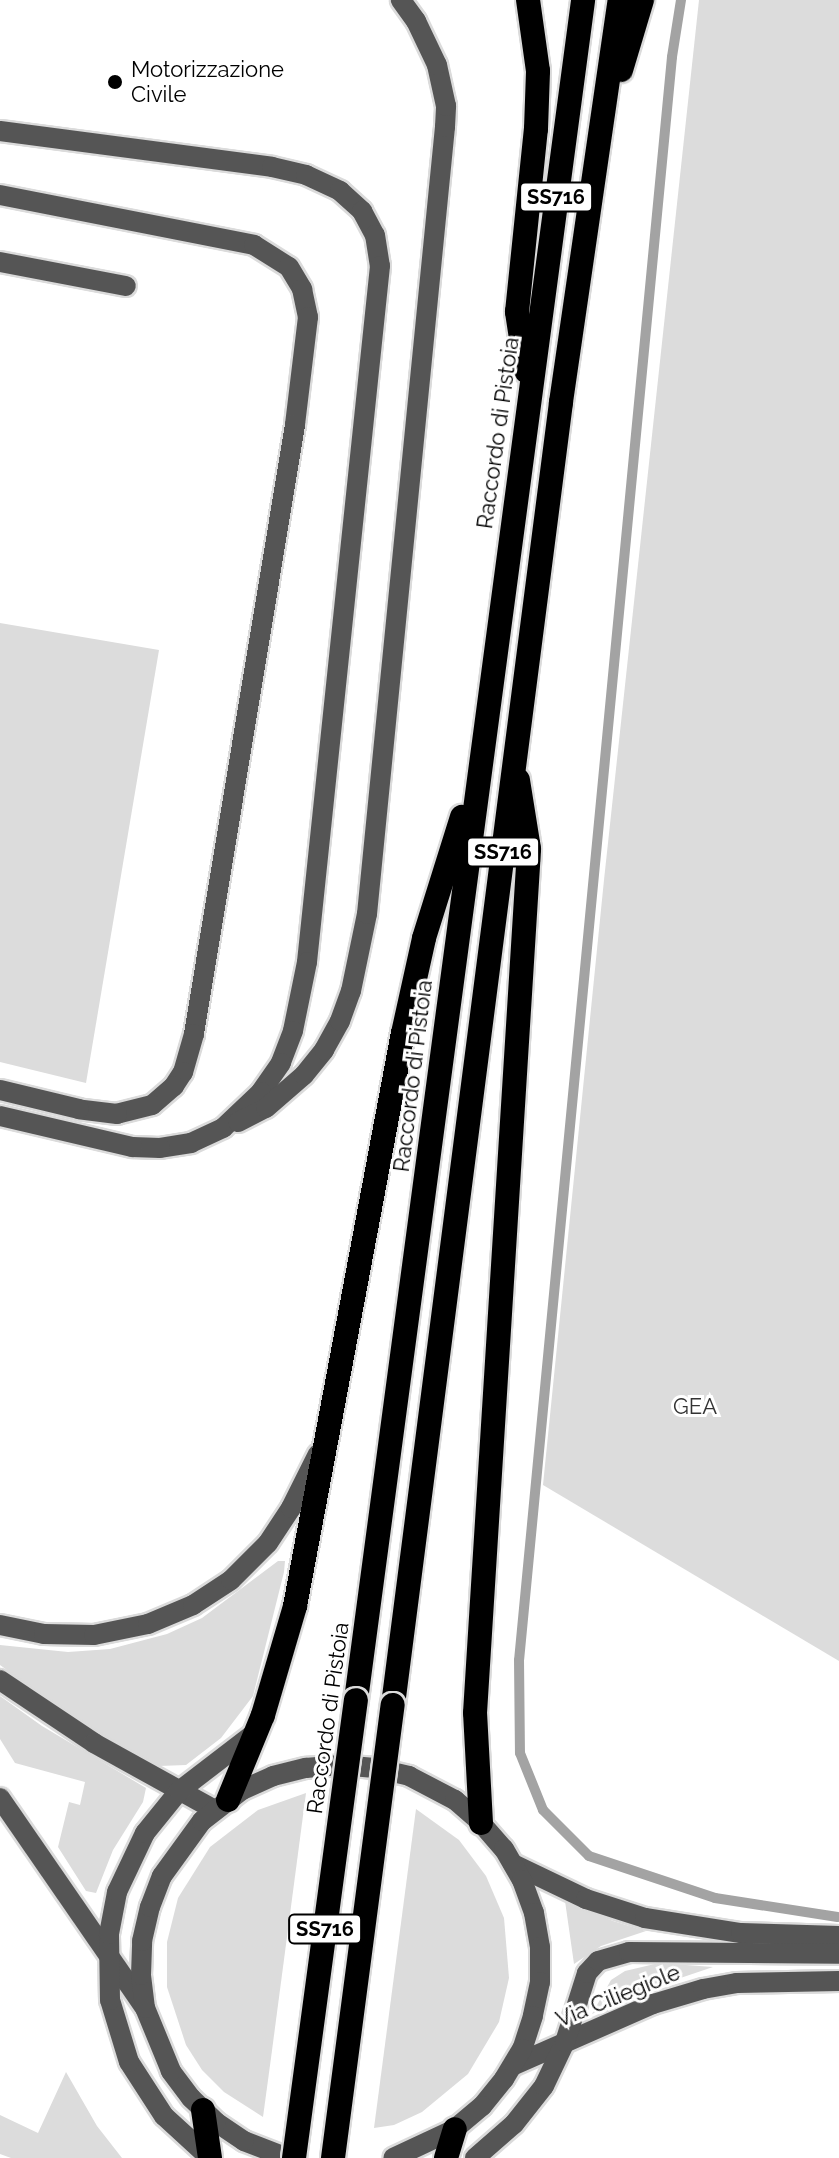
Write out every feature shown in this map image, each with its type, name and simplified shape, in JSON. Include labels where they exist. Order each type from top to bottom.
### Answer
[{"type":"highway","points":[[528,0],[538,71],[536,129],[517,312],[530,393]]},
{"type":"highway","name":"Raccordo di Pistoia","points":[[291,2158],[356,1700],[583,0]]},
{"type":"highway","name":"SS716","points":[[333,2158],[561,402],[620,0]]},
{"type":"highway","points":[[603,121],[642,0]]},
{"type":"highway","points":[[221,1805],[256,1732],[295,1606],[419,959],[479,761]]},
{"type":"highway","points":[[481,1823],[475,1713],[528,875],[526,817],[514,764]]},
{"type":"highway","points":[[203,2110],[210,2158]]},
{"type":"highway","points":[[446,2158],[455,2129]]},
{"type":"street","points":[[0,1116],[132,1147],[160,1148],[191,1143],[266,1108],[304,1075],[324,1050],[340,1021],[351,991],[367,914],[446,116],[437,65],[416,21],[401,0]]},
{"type":"street","points":[[0,131],[272,167],[306,175],[352,200],[370,223],[379,250],[380,280],[301,997],[293,1031],[272,1079],[223,1128]]},
{"type":"street","points":[[0,195],[254,245],[289,267],[302,289],[308,317],[295,425],[194,1034],[183,1072],[174,1086],[152,1105],[117,1114],[79,1109],[0,1090]]},
{"type":"street","points":[[0,262],[126,286]]},
{"type":"street","points":[[0,1625],[44,1634],[94,1635],[148,1624],[193,1605],[231,1580],[268,1543],[291,1508],[326,1436]]},
{"type":"street","points":[[0,1680],[64,1725],[179,1791],[221,1805]]},
{"type":"street","points":[[210,2158],[164,2116],[129,2062],[110,2000],[107,1955],[112,1913],[125,1871],[145,1833],[179,1791],[256,1732]]},
{"type":"street","name":"Via Ciliegiole","points":[[291,2158],[244,2141],[203,2110],[163,2056],[145,2008],[141,1975],[142,1941],[155,1891],[180,1847],[221,1805],[289,1771],[323,1765],[357,1765],[392,1771],[425,1783],[455,1800],[481,1823],[513,1864],[534,1913],[540,1964],[533,2016],[514,2065],[494,2093],[455,2129],[425,2146],[393,2158]]},
{"type":"street","name":"Via Ciliegiole","points":[[0,1798],[145,2008]]},
{"type":"street","name":"Via Ciliegiole","points":[[513,1864],[586,1899],[656,1921],[741,1933],[839,1936]]},
{"type":"street","points":[[475,2158],[497,2141],[530,2106],[565,2042],[587,1973],[598,1961],[609,1956],[679,1951],[839,1954]]},
{"type":"street","name":"Via Ciliegiole","points":[[514,2065],[653,2004],[703,1989],[737,1983],[839,1981]]},
{"type":"green space","name":"GEA","points":[[699,0],[839,0],[839,1661],[543,1485],[604,880]]},
{"type":"green space","points":[[0,623],[159,650],[86,1083],[0,1062]]},
{"type":"green space","points":[[278,1561],[285,1561],[284,1572],[253,1696],[221,1738],[186,1765],[159,1766],[137,1755],[82,1724],[0,1665],[0,1645],[68,1652],[110,1649],[167,1634],[202,1618]]},
{"type":"green space","points":[[0,1696],[42,1726],[146,1788],[143,1802],[113,1850],[96,1893],[86,1891],[58,1847],[69,1802],[80,1805],[85,1782],[15,1763],[0,1739]]},
{"type":"green space","points":[[306,1793],[263,2117],[224,2092],[202,2070],[186,2045],[167,1987],[167,1942],[178,1898],[210,1847],[258,1810]]},
{"type":"green space","points":[[416,1809],[459,1840],[486,1876],[504,1918],[509,1978],[499,2022],[468,2074],[422,2112],[394,2125],[374,2128]]},
{"type":"green space","points":[[565,1901],[646,1931],[601,1946],[574,1964]]},
{"type":"green space","points":[[659,1963],[713,1967],[639,1992],[592,2014],[611,1980],[625,1971]]},
{"type":"green space","points":[[66,2072],[97,2126],[122,2158],[11,2158],[0,2154],[0,2115],[38,2133]]},
{"type":"waterway","points":[[681,0],[672,57],[519,1660],[520,1753],[543,1810],[589,1856],[715,1898],[838,1917]]},
{"type":"place","name":"Motorizzazione Civile","points":[[115,82]]}]
